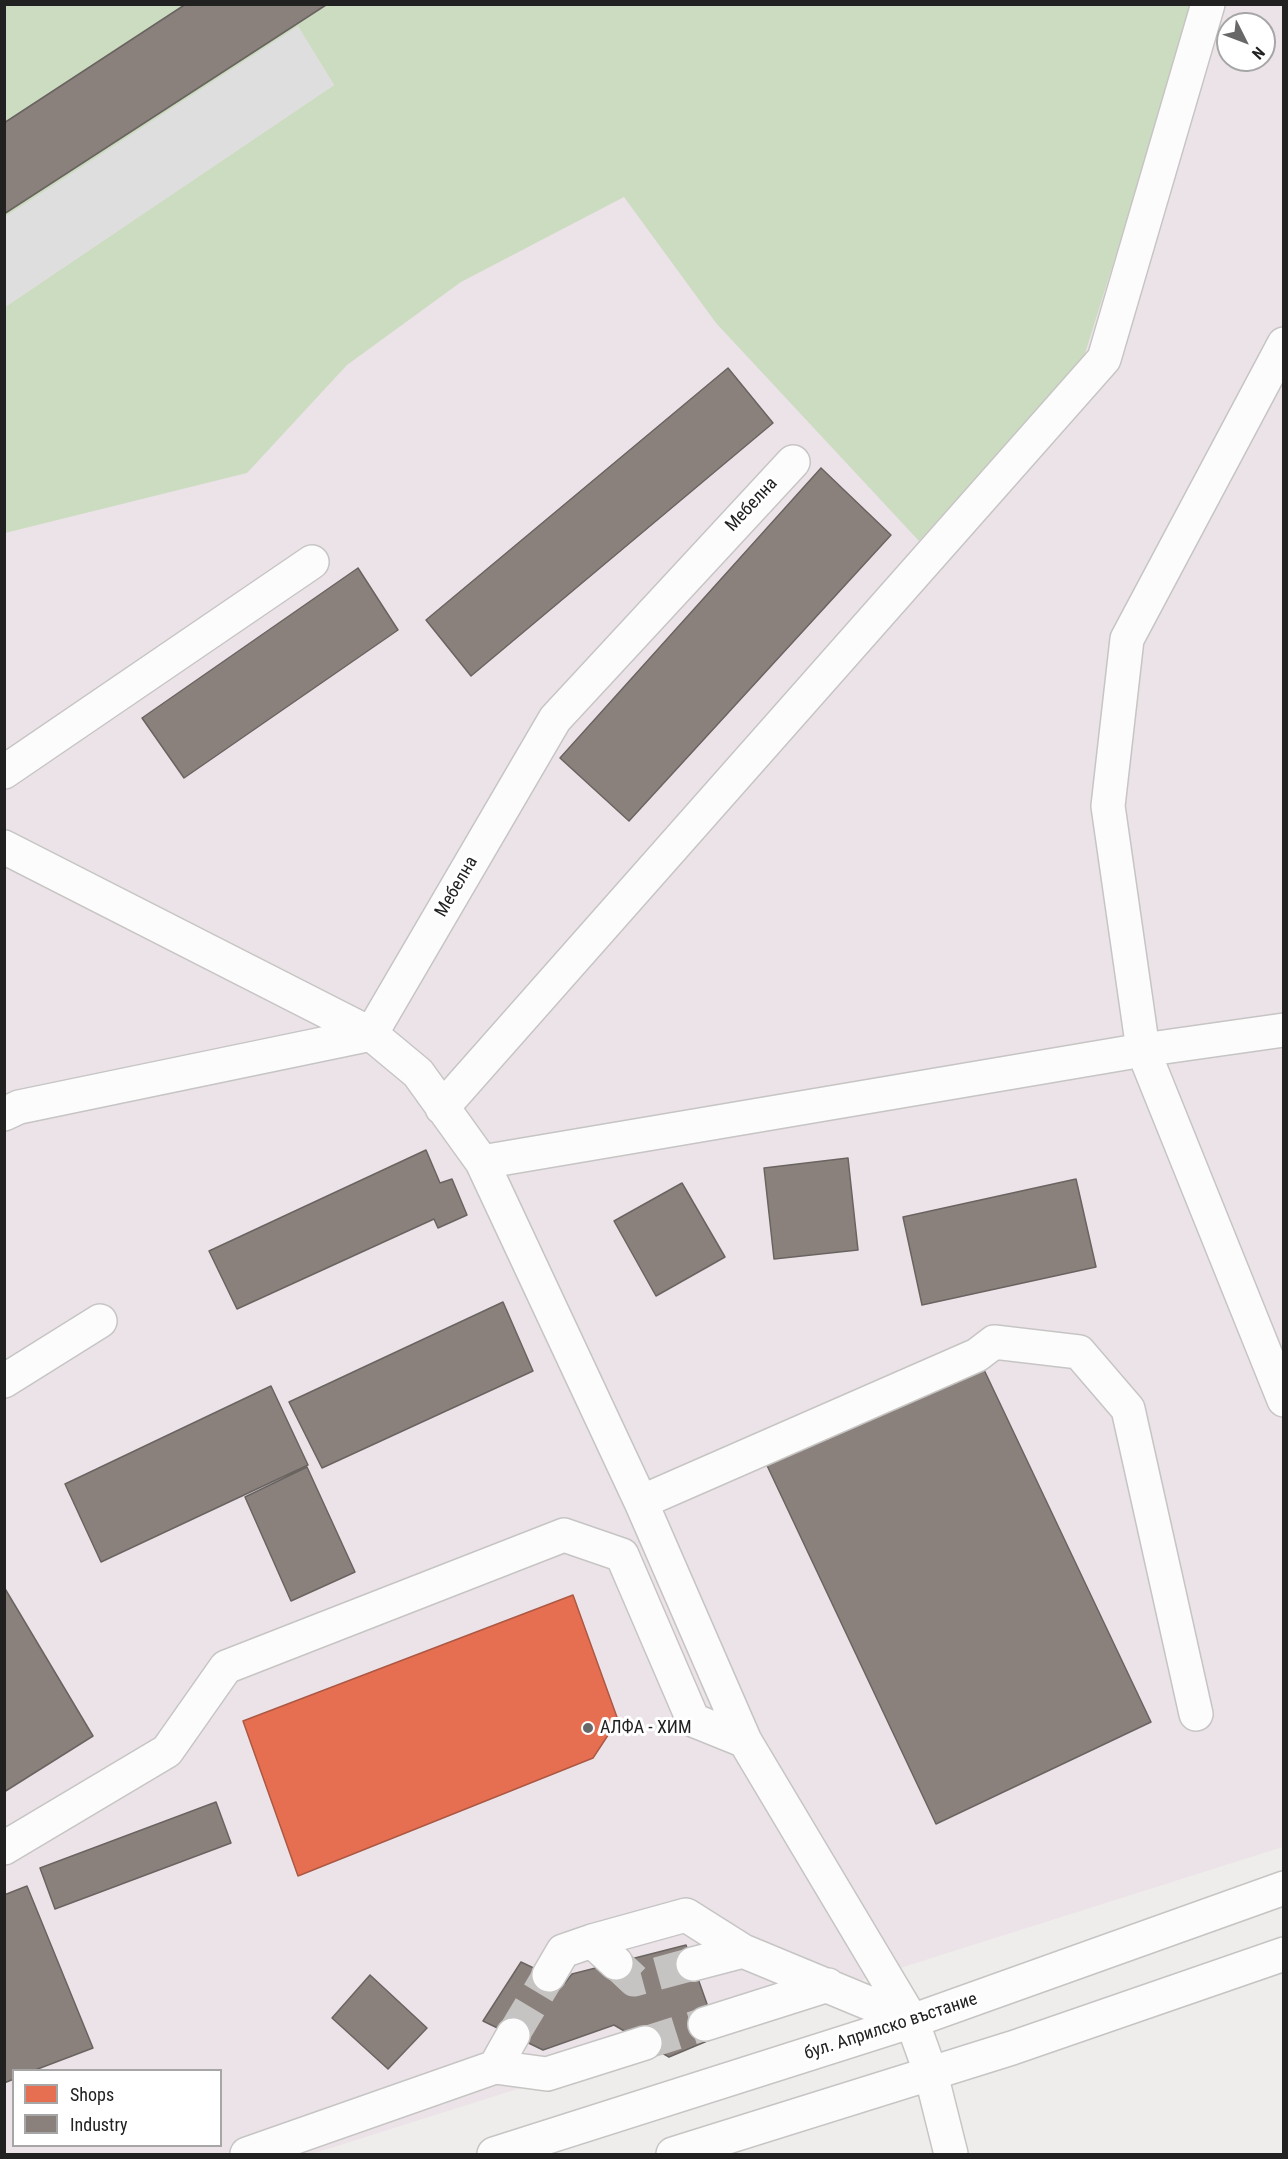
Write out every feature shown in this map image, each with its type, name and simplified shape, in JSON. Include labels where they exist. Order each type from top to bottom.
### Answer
[{"type":"street","points":[[442,1108],[1104,359],[1208,4]]},
{"type":"street","points":[[1284,344],[1127,639],[1108,806],[1143,1050],[1284,1400]]},
{"type":"street","name":"Мебелна","points":[[371,1034],[555,719],[793,462]]},
{"type":"street","points":[[4,772],[312,562]]},
{"type":"street","points":[[4,847],[371,1034],[418,1073],[482,1162],[641,1502],[744,1741],[912,2021],[931,2074],[951,2154]]},
{"type":"street","points":[[482,1162],[1143,1050],[1284,1030]]},
{"type":"street","points":[[4,1114],[19,1107],[371,1034]]},
{"type":"street","points":[[4,1381],[100,1322]]},
{"type":"street","points":[[641,1502],[977,1355],[994,1342],[1079,1352],[1128,1409],[1196,1714]]},
{"type":"street","points":[[4,1848],[167,1750],[226,1667],[564,1534],[622,1555],[693,1720],[744,1741]]},
{"type":"street","name":"бул. Априлско въстание","points":[[494,2154],[912,2021],[1284,1888]]},
{"type":"street","points":[[549,1975],[563,1951],[604,1952],[686,1915],[742,1950],[912,2021]]},
{"type":"street","points":[[693,1964],[742,1950]]},
{"type":"street","points":[[674,2154],[931,2074],[1284,1954]]},
{"type":"street","points":[[705,2024],[828,1985]]},
{"type":"street","points":[[495,2067],[513,2035]]},
{"type":"street","points":[[247,2154],[495,2067],[547,2073],[645,2043]]},
{"type":"shaded area","points":[[5,5],[1283,5],[1283,1847],[312,2154],[5,2154]]},
{"type":"shaded area","points":[[298,26],[334,85],[5,307],[5,217]]},
{"type":"green space","points":[[5,5],[186,5],[5,123]]},
{"type":"green space","points":[[326,5],[1194,5],[1083,360],[919,541],[716,323],[624,197],[461,282],[347,365],[247,473],[5,533],[5,307],[334,85],[298,27],[5,217],[5,214]]},
{"type":"building: Shops","points":[[573,1595],[618,1720],[593,1758],[298,1876],[243,1721]]},
{"type":"building: Industry","points":[[186,4],[326,5],[4,214],[4,123]]},
{"type":"building: Industry","points":[[728,368],[773,423],[471,676],[426,620]]},
{"type":"building: Industry","points":[[821,468],[891,535],[629,821],[560,758]]},
{"type":"building: Industry","points":[[358,568],[398,630],[184,778],[142,718]]},
{"type":"building: Industry","points":[[426,1150],[440,1183],[452,1179],[467,1215],[438,1228],[434,1219],[237,1309],[209,1251]]},
{"type":"building: Industry","points":[[848,1158],[858,1250],[774,1259],[764,1168]]},
{"type":"building: Industry","points":[[1076,1179],[1096,1267],[922,1305],[903,1217]]},
{"type":"building: Industry","points":[[682,1183],[725,1257],[656,1296],[614,1221]]},
{"type":"building: Industry","points":[[503,1302],[533,1371],[322,1468],[289,1402]]},
{"type":"building: Industry","points":[[977,1355],[1151,1722],[936,1824],[763,1457]]},
{"type":"building: Industry","points":[[271,1386],[308,1465],[101,1562],[65,1484]]},
{"type":"building: Industry","points":[[307,1467],[355,1572],[291,1601],[245,1497]]},
{"type":"building: Industry","points":[[4,1587],[93,1736],[4,1792]]},
{"type":"building: Industry","points":[[216,1802],[231,1843],[55,1909],[40,1868]]},
{"type":"building: Industry","points":[[27,1886],[93,2048],[38,2069],[12,2069],[12,2080],[4,2083],[4,1895]]},
{"type":"building: Industry","points":[[686,1945],[707,2004],[701,2013],[712,2039],[669,2057],[614,2025],[543,2050],[483,2021],[521,1962],[565,1983],[572,1974]]},
{"type":"building: Industry","points":[[370,1975],[427,2028],[388,2069],[332,2018]]},
{"type":"tunnel","points":[[616,1963],[634,1980],[693,1964]]},
{"type":"tunnel","points":[[513,2035],[549,1975]]},
{"type":"tunnel","points":[[645,2043],[705,2024]]},
{"type":"place","name":"АЛФА - ХИМ","points":[[588,1728]]}]
